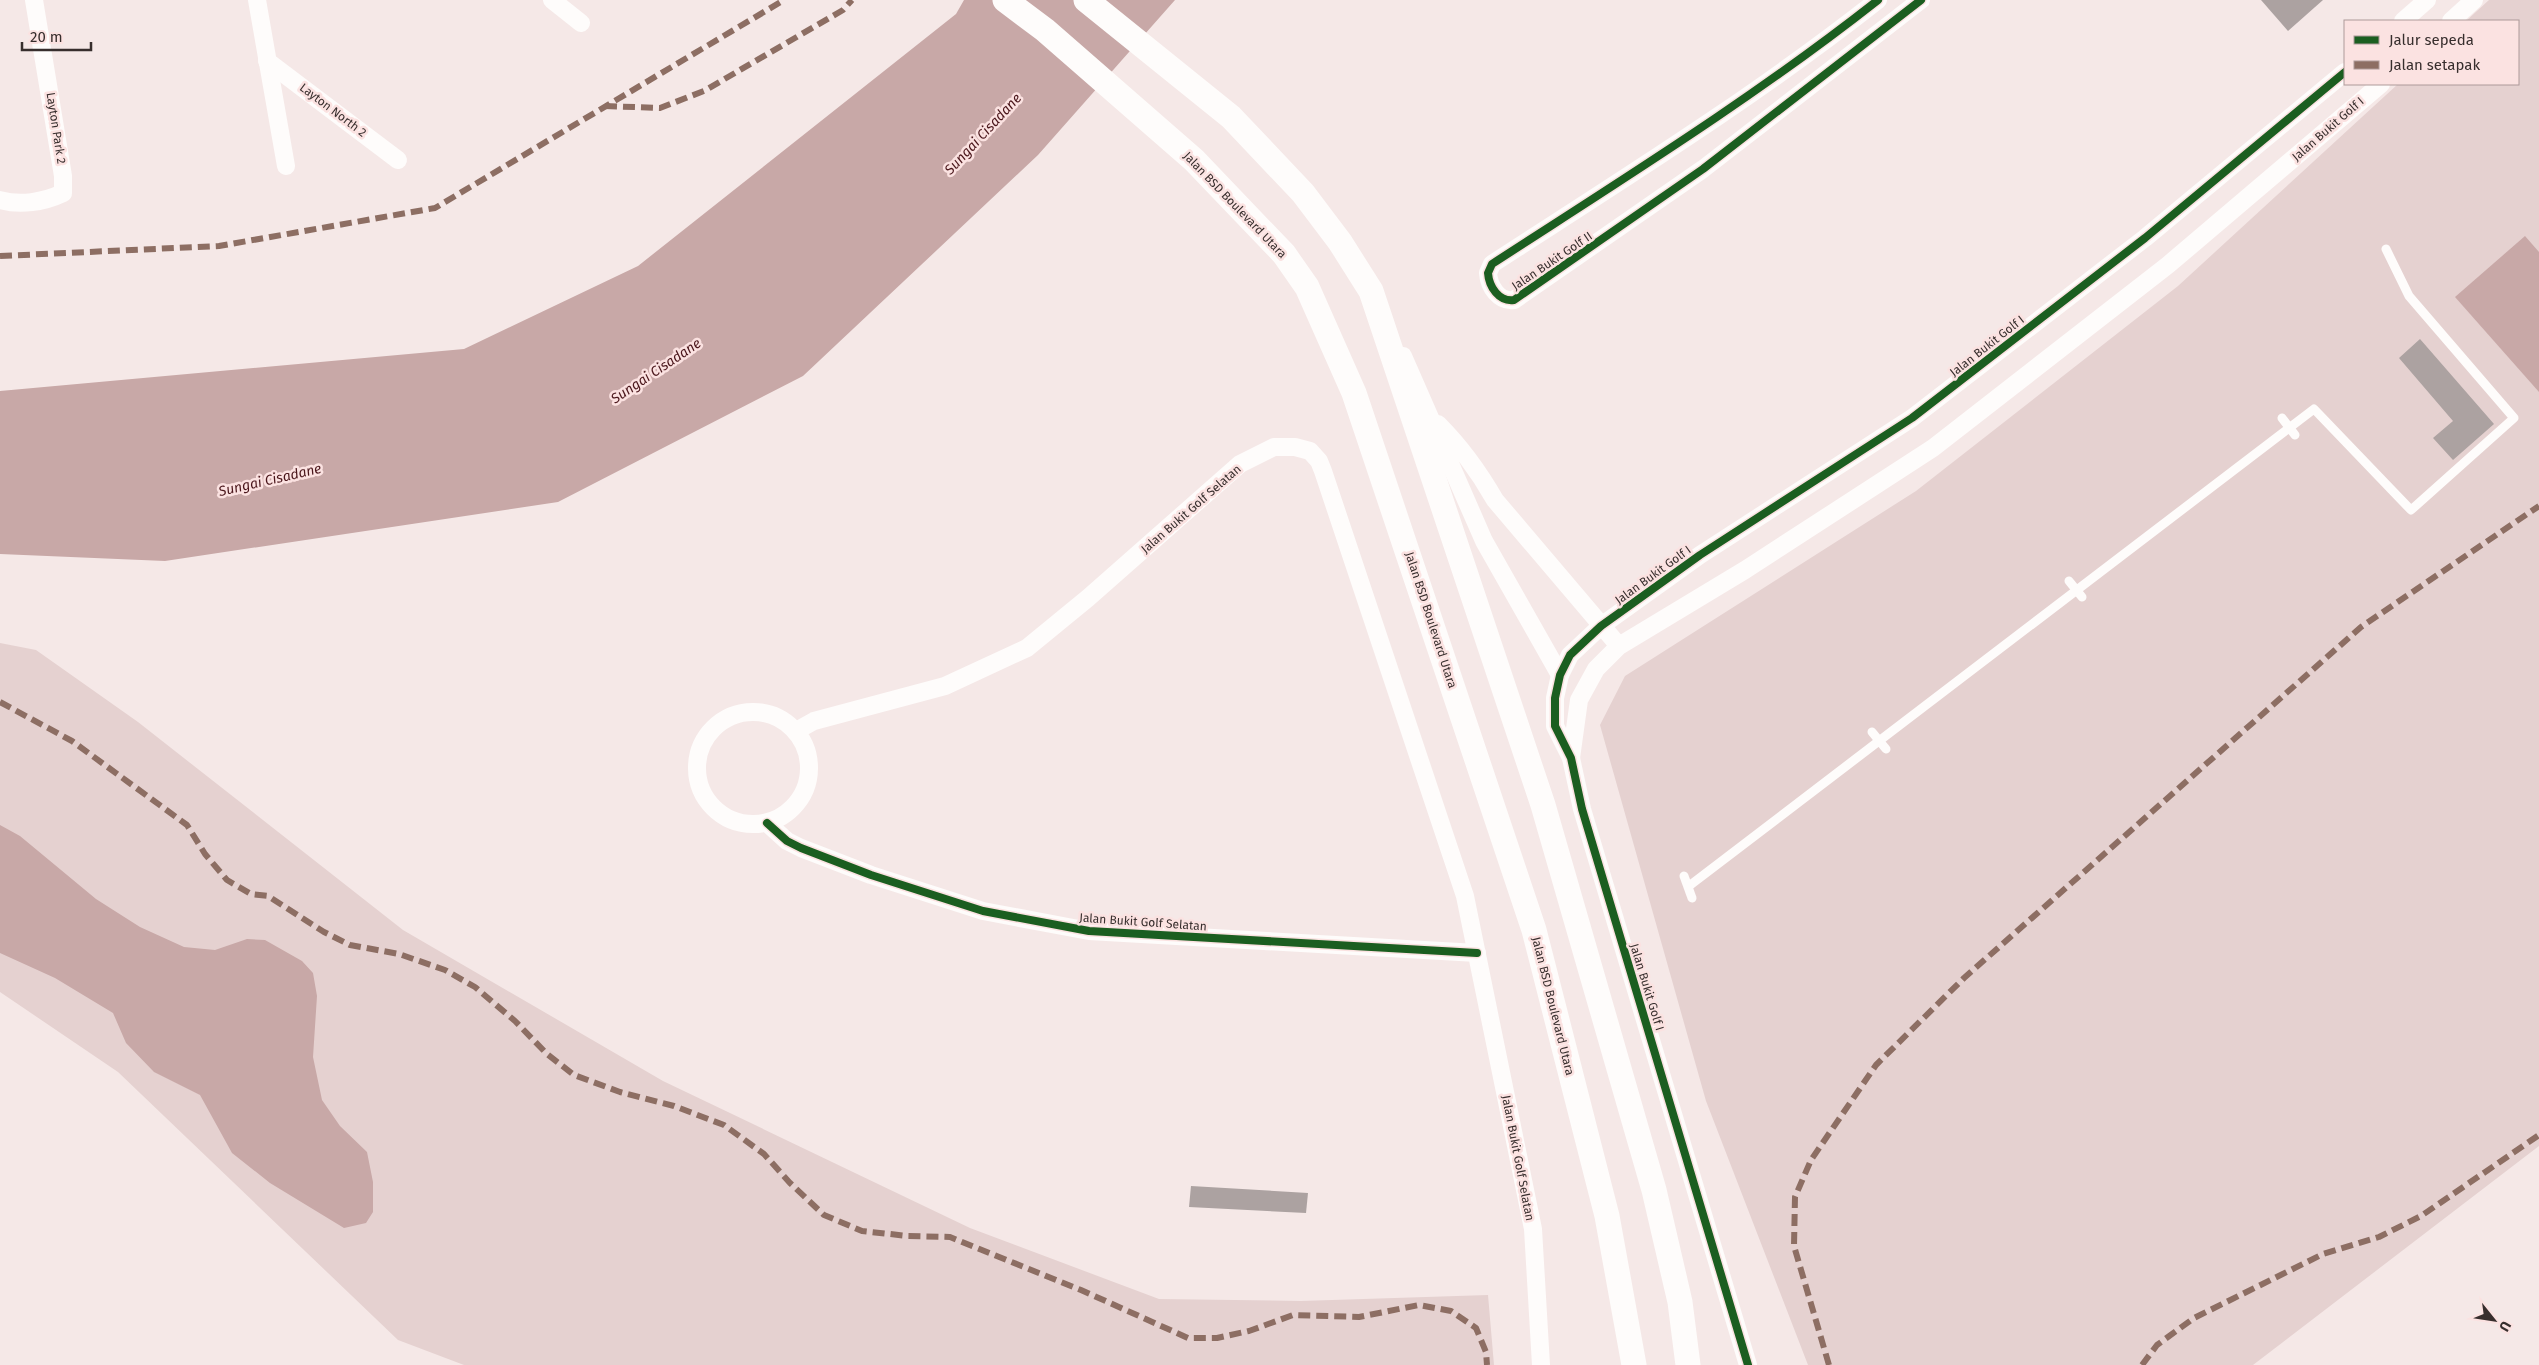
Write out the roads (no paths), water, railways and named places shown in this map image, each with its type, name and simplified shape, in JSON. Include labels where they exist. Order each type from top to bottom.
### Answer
[{"type":"main road","name":"Jalan BSD Boulevard Utara","points":[[1005,0],[1045,30],[1194,160],[1284,254],[1307,287],[1354,393],[1534,930],[1607,1216],[1634,1365]]},
{"type":"main road","points":[[1086,0],[1231,117],[1303,193],[1340,242],[1371,290],[1543,805],[1654,1190],[1680,1302],[1688,1365]]},
{"type":"street","name":"Layton Park 2","points":[[0,200],[11,204],[49,200],[63,193],[63,176],[34,0]]},
{"type":"street","points":[[257,0],[286,166]]},
{"type":"street","points":[[552,0],[581,23]]},
{"type":"street","name":"Jalan Bukit Golf II","points":[[1878,0],[1813,52],[1693,134],[1492,264],[1488,273],[1493,289],[1503,298],[1514,300],[1555,273],[1703,169],[1922,0]]},
{"type":"street","points":[[2404,20],[2427,0]]},
{"type":"street","points":[[2452,20],[2474,0]]},
{"type":"street","name":"Layton North 2","points":[[267,60],[398,160]]},
{"type":"street","name":"Jalan Bukit Golf I","points":[[1748,1365],[1582,809],[1571,758],[1555,726],[1555,698],[1560,676],[1570,655],[1601,626],[1700,554],[1912,418],[2145,238],[2344,73]]},
{"type":"street","name":"Jalan Bukit Golf I","points":[[1571,758],[1579,700],[1596,669],[1618,646],[1744,570],[1933,448],[2168,265],[2380,85]]},
{"type":"street","points":[[1371,290],[1430,417],[1484,542],[1560,676]]},
{"type":"street","points":[[1430,417],[1454,441],[1481,476],[1495,500],[1618,646]]},
{"type":"street","name":"Jalan Bukit Golf Selatan","points":[[796,731],[814,721],[830,716],[945,686],[1027,648],[1088,598],[1240,464],[1274,448],[1303,448],[1310,451],[1319,460],[1323,471],[1465,896],[1532,1229],[1541,1365]]},
{"type":"street","points":[[751,712],[776,717],[796,731],[808,757],[810,771],[807,785],[792,810],[767,823],[742,824],[719,813],[703,795],[699,783],[698,758],[705,740],[717,726],[739,714],[751,712]]},
{"type":"street","name":"Jalan Bukit Golf Selatan","points":[[767,823],[787,841],[801,848],[931,895],[983,911],[1089,931],[1477,953]]},
{"type":"lane","points":[[1689,886],[1879,740],[2079,594],[2292,431],[2314,409],[2411,510],[2514,418],[2409,296],[2386,249]]},
{"type":"lane","points":[[2282,418],[2292,431]]},
{"type":"lane","points":[[2069,581],[2079,594]]},
{"type":"lane","points":[[1872,732],[1886,749]]},
{"type":"lane","points":[[1684,876],[1692,898]]},
{"type":"water","name":"Sungai Cisadane","points":[[964,0],[1175,0],[1038,155],[803,376],[558,502],[165,561],[0,554],[0,391],[464,349],[638,266],[956,14]]},
{"type":"water","points":[[2525,236],[2539,252],[2539,392],[2455,297]]},
{"type":"water","points":[[0,825],[20,836],[96,899],[140,927],[184,947],[215,950],[247,939],[265,940],[302,961],[313,973],[317,996],[313,1057],[322,1100],[340,1126],[367,1152],[373,1182],[373,1212],[366,1223],[344,1228],[270,1183],[232,1153],[200,1095],[154,1072],[126,1043],[113,1013],[55,978],[0,953]]}]
